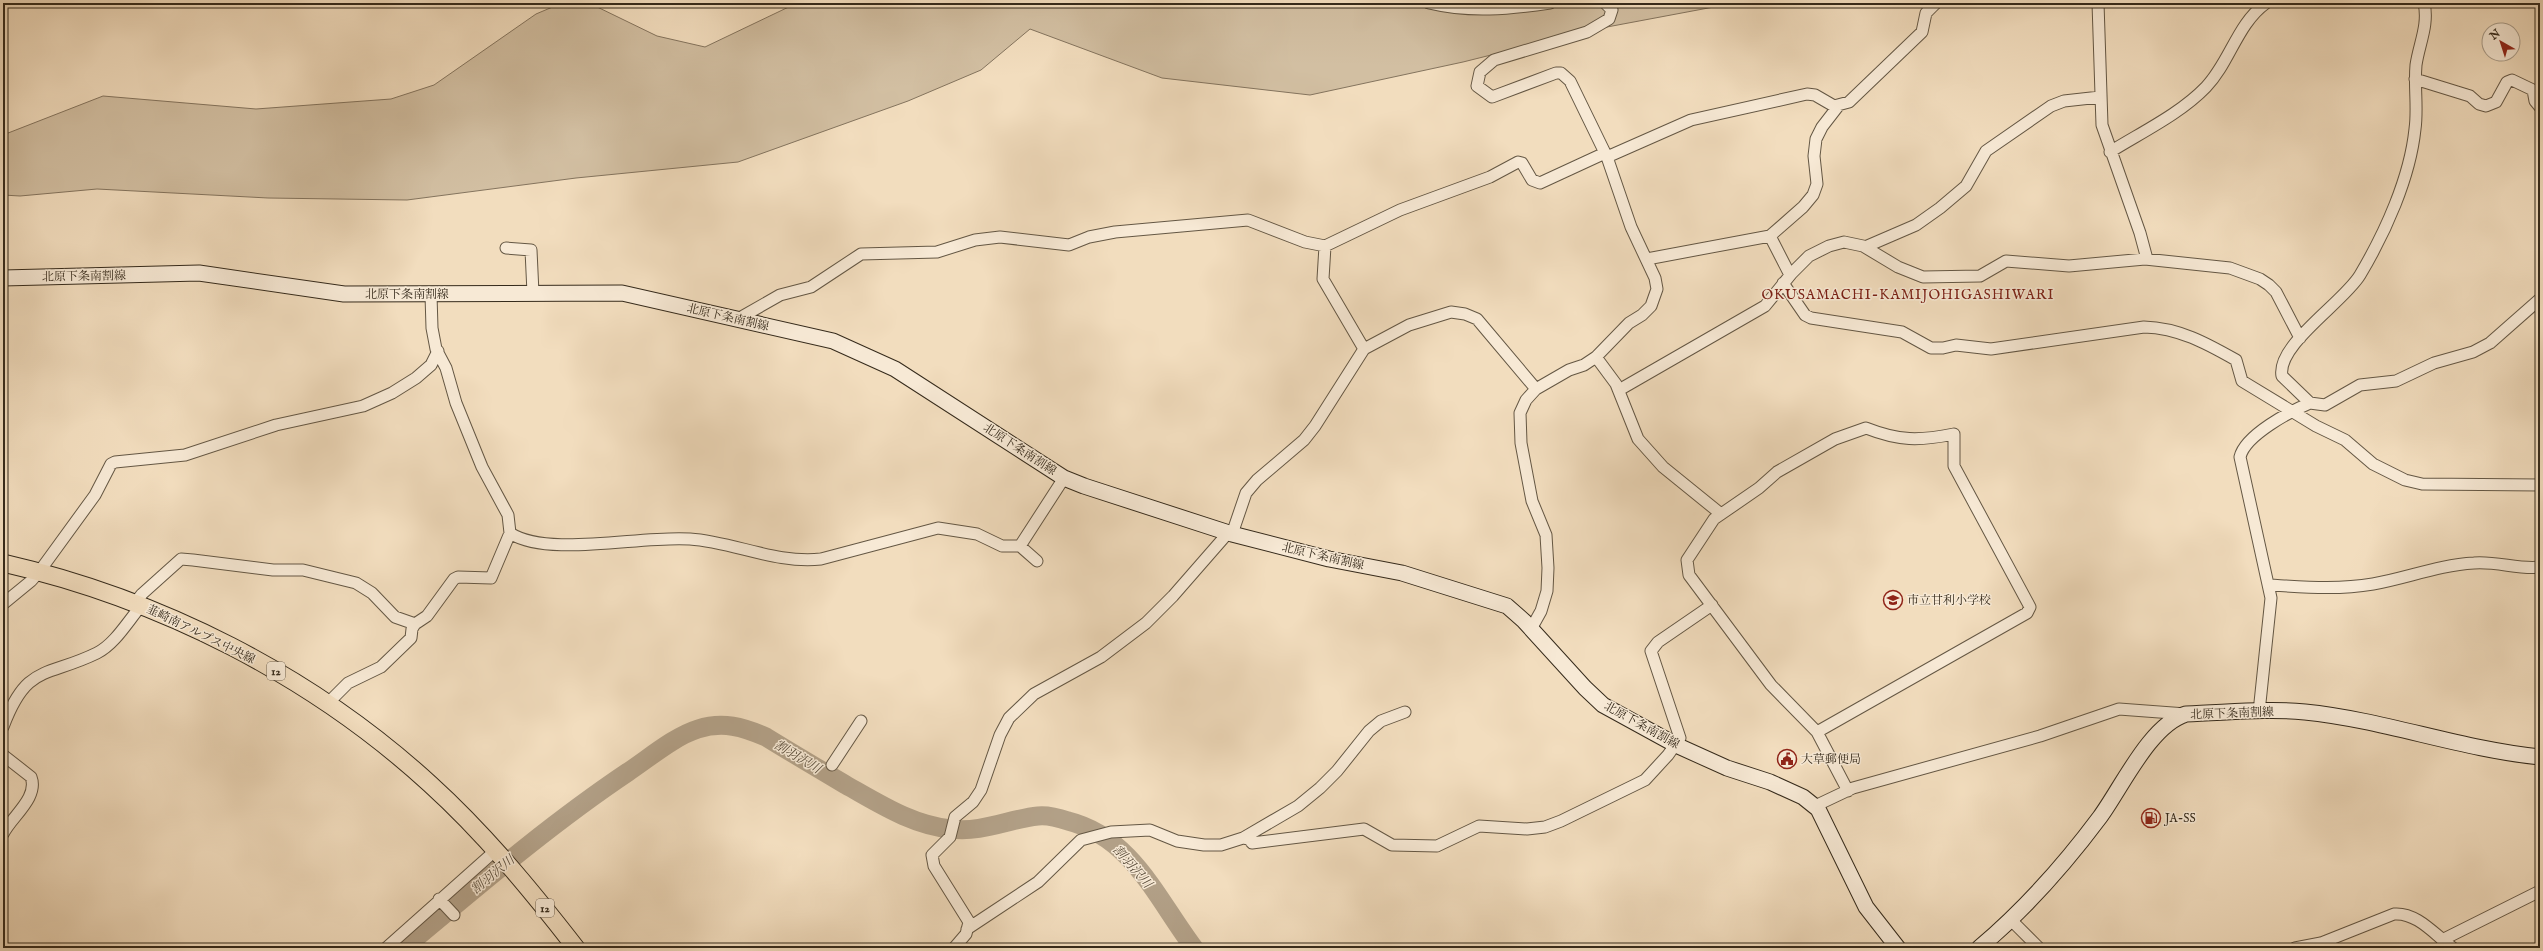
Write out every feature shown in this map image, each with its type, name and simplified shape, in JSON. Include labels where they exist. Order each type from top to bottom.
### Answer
[{"type":"main road","name":"北原下条南割線","points":[[3,278],[199,273],[344,294],[431,295],[622,293],[833,341],[895,369],[1064,478],[1230,534],[1329,559],[1402,573],[1438,583],[1507,606],[1531,629],[1585,688],[1603,705],[1676,745],[1727,768],[1770,782],[1803,797],[1818,809],[1866,907],[1898,948]]},
{"type":"main road","name":"韮崎南アルプス中央線","points":[[3,564],[39,572],[138,604],[233,647],[328,703],[397,755],[430,784],[504,859],[576,948]]},
{"type":"main road","name":"北原下条南割線","points":[[1979,948],[2011,920],[2050,878],[2100,817],[2143,753],[2165,726],[2174,718],[2186,714],[2303,712],[2344,718],[2488,750],[2540,757]]},
{"type":"street","points":[[1429,3],[1453,8],[1476,10],[1550,3]]},
{"type":"street","points":[[1531,629],[1541,611],[1547,591],[1548,568],[1546,535],[1532,501],[1519,426],[1520,413],[1526,400],[1536,389],[1596,357],[1629,323],[1642,315],[1651,306],[1657,289],[1655,278],[1631,227],[1606,155],[1570,81],[1561,73],[1492,97],[1477,86],[1480,72],[1494,60],[1587,32],[1609,19],[1612,10],[1605,3]]},
{"type":"street","points":[[1647,259],[1770,236],[1803,207],[1813,195],[1817,184],[1814,156],[1816,139],[1822,127],[1839,105],[1856,96],[1922,32],[1926,13],[1936,3]]},
{"type":"street","points":[[2098,3],[2102,126],[2140,233],[2147,259]]},
{"type":"street","points":[[2110,152],[2191,100],[2206,86],[2220,69],[2250,18],[2266,3]]},
{"type":"street","points":[[2310,403],[2282,376],[2282,361],[2300,338],[2359,277],[2405,181],[2415,128],[2415,79],[2417,60],[2425,28],[2424,3]]},
{"type":"street","points":[[2415,79],[2470,96],[2479,104],[2486,106],[2496,102],[2507,82],[2512,80],[2533,90],[2535,101],[2540,107]]},
{"type":"street","points":[[738,319],[780,295],[811,286],[860,254],[937,252],[975,240],[1000,237],[1069,245],[1090,237],[1115,232],[1248,220],[1305,242],[1325,246],[1400,210],[1490,177],[1518,162],[1522,163],[1532,180],[1540,183],[1653,135],[1723,111],[1807,94],[1815,95],[1829,104],[1839,105]]},
{"type":"street","points":[[1865,247],[1916,225],[1940,208],[1966,186],[1986,151],[2051,106],[2064,101],[2100,97]]},
{"type":"street","points":[[1770,236],[1786,279],[1805,315],[1811,318],[1902,332],[1931,348],[1943,348],[1956,345],[1991,349],[2144,327],[2166,329],[2199,338],[2236,360],[2242,381],[2345,440],[2373,464],[2405,480],[2422,484],[2540,485]]},
{"type":"street","points":[[1619,390],[1765,306],[1786,279],[1809,256],[1829,246],[1844,242],[1856,243],[1865,247],[1898,268],[1923,276],[1936,277],[1980,276],[2006,261],[2069,266],[2147,259],[2230,268],[2260,279],[2276,292],[2300,338]]},
{"type":"street","points":[[1325,246],[1323,280],[1364,349]]},
{"type":"street","points":[[506,248],[531,250],[532,293]]},
{"type":"street","points":[[328,703],[348,683],[381,666],[391,658],[411,638],[412,629],[415,624],[427,616],[454,579],[458,577],[491,578],[510,533],[508,515],[482,467],[456,403],[446,368],[438,351],[432,328],[431,295]]},
{"type":"street","points":[[2259,712],[2271,598],[2270,585],[2240,456],[2245,446],[2292,411],[2310,403],[2325,405],[2360,385],[2396,381],[2434,363],[2473,352],[2490,343],[2540,299]]},
{"type":"street","points":[[954,948],[959,944],[969,922],[934,866],[932,855],[950,837],[955,817],[974,802],[981,790],[1000,736],[1009,718],[1034,694],[1101,657],[1146,622],[1173,596],[1230,534],[1246,494],[1257,480],[1304,440],[1316,426],[1364,349],[1409,325],[1451,312],[1465,314],[1477,319],[1487,328],[1536,389]]},
{"type":"street","points":[[3,604],[31,581],[39,572],[95,495],[111,464],[115,462],[185,455],[276,425],[363,406],[392,393],[416,378],[431,365],[438,351]]},
{"type":"street","points":[[1596,357],[1619,390],[1642,444],[1663,467],[1721,514]]},
{"type":"street","points":[[1817,732],[2027,613],[2030,607],[1954,466],[1954,434],[1924,440],[1882,434],[1866,428],[1852,432],[1798,458],[1721,514],[1703,533],[1687,560],[1689,575],[1771,685],[1817,732],[1848,790]]},
{"type":"street","points":[[1020,546],[1064,478]]},
{"type":"street","points":[[510,533],[517,538],[568,546],[661,537],[691,539],[723,543],[754,552],[803,561],[821,559],[938,528],[977,534],[1002,546],[1020,546],[1037,561]]},
{"type":"street","points":[[3,727],[10,708],[24,687],[34,677],[45,671],[97,652],[111,641],[138,604],[142,594],[181,559],[273,570],[303,570],[356,583],[372,593],[395,617],[415,624]]},
{"type":"street","points":[[2270,585],[2337,588],[2374,584],[2434,569],[2473,563],[2496,562],[2540,567]]},
{"type":"street","points":[[1243,838],[1249,839],[1252,843],[1364,829],[1392,845],[1437,846],[1479,826],[1527,828],[1545,826],[1561,821],[1645,780],[1676,745],[1680,738],[1651,651],[1658,642],[1712,605]]},
{"type":"street","points":[[1814,806],[1848,790],[1934,764],[2040,736],[2119,709],[2186,714]]},
{"type":"street","points":[[967,929],[1038,882],[1081,840],[1111,832],[1150,830],[1177,841],[1204,845],[1221,845],[1243,838],[1298,806],[1329,779],[1369,731],[1381,721],[1406,712]]},
{"type":"street","points":[[832,765],[862,721]]},
{"type":"street","points":[[3,755],[32,777],[33,789],[30,797],[8,824],[3,834]]},
{"type":"street","points":[[386,948],[441,901],[504,859]]},
{"type":"street","points":[[2442,940],[2540,891]]},
{"type":"street","points":[[441,901],[454,915]]},
{"type":"street","points":[[2295,948],[2322,943],[2394,914],[2405,913],[2414,917],[2453,948]]},
{"type":"street","points":[[2011,920],[2039,948]]},
{"type":"shaded area","points":[[562,3],[589,3],[657,36],[705,47],[797,3],[1735,3],[1591,30],[1463,62],[1310,95],[1162,78],[1030,29],[981,70],[908,101],[738,162],[576,178],[407,200],[268,198],[97,189],[20,196],[3,195],[3,135],[103,96],[256,109],[391,99],[434,85],[536,14]]},
{"type":"waterway","name":"割羽沢川","points":[[404,948],[486,879],[599,792],[680,737],[689,732],[716,725],[733,726],[749,730],[766,737],[846,785],[897,813],[937,827],[962,830],[974,829],[1027,818],[1049,816],[1090,829],[1109,841],[1126,855],[1141,872],[1194,948]]},
{"type":"place","name":"市立甘利小学校","points":[[1893,600]]},
{"type":"place","name":"大草郵便局","points":[[1787,759]]},
{"type":"place","name":"JA-SS","points":[[2151,818]]},
{"type":"district","name":"OKUSAMACHI-KAMIJOHIGASHIWARI","points":[[1908,294]]}]
